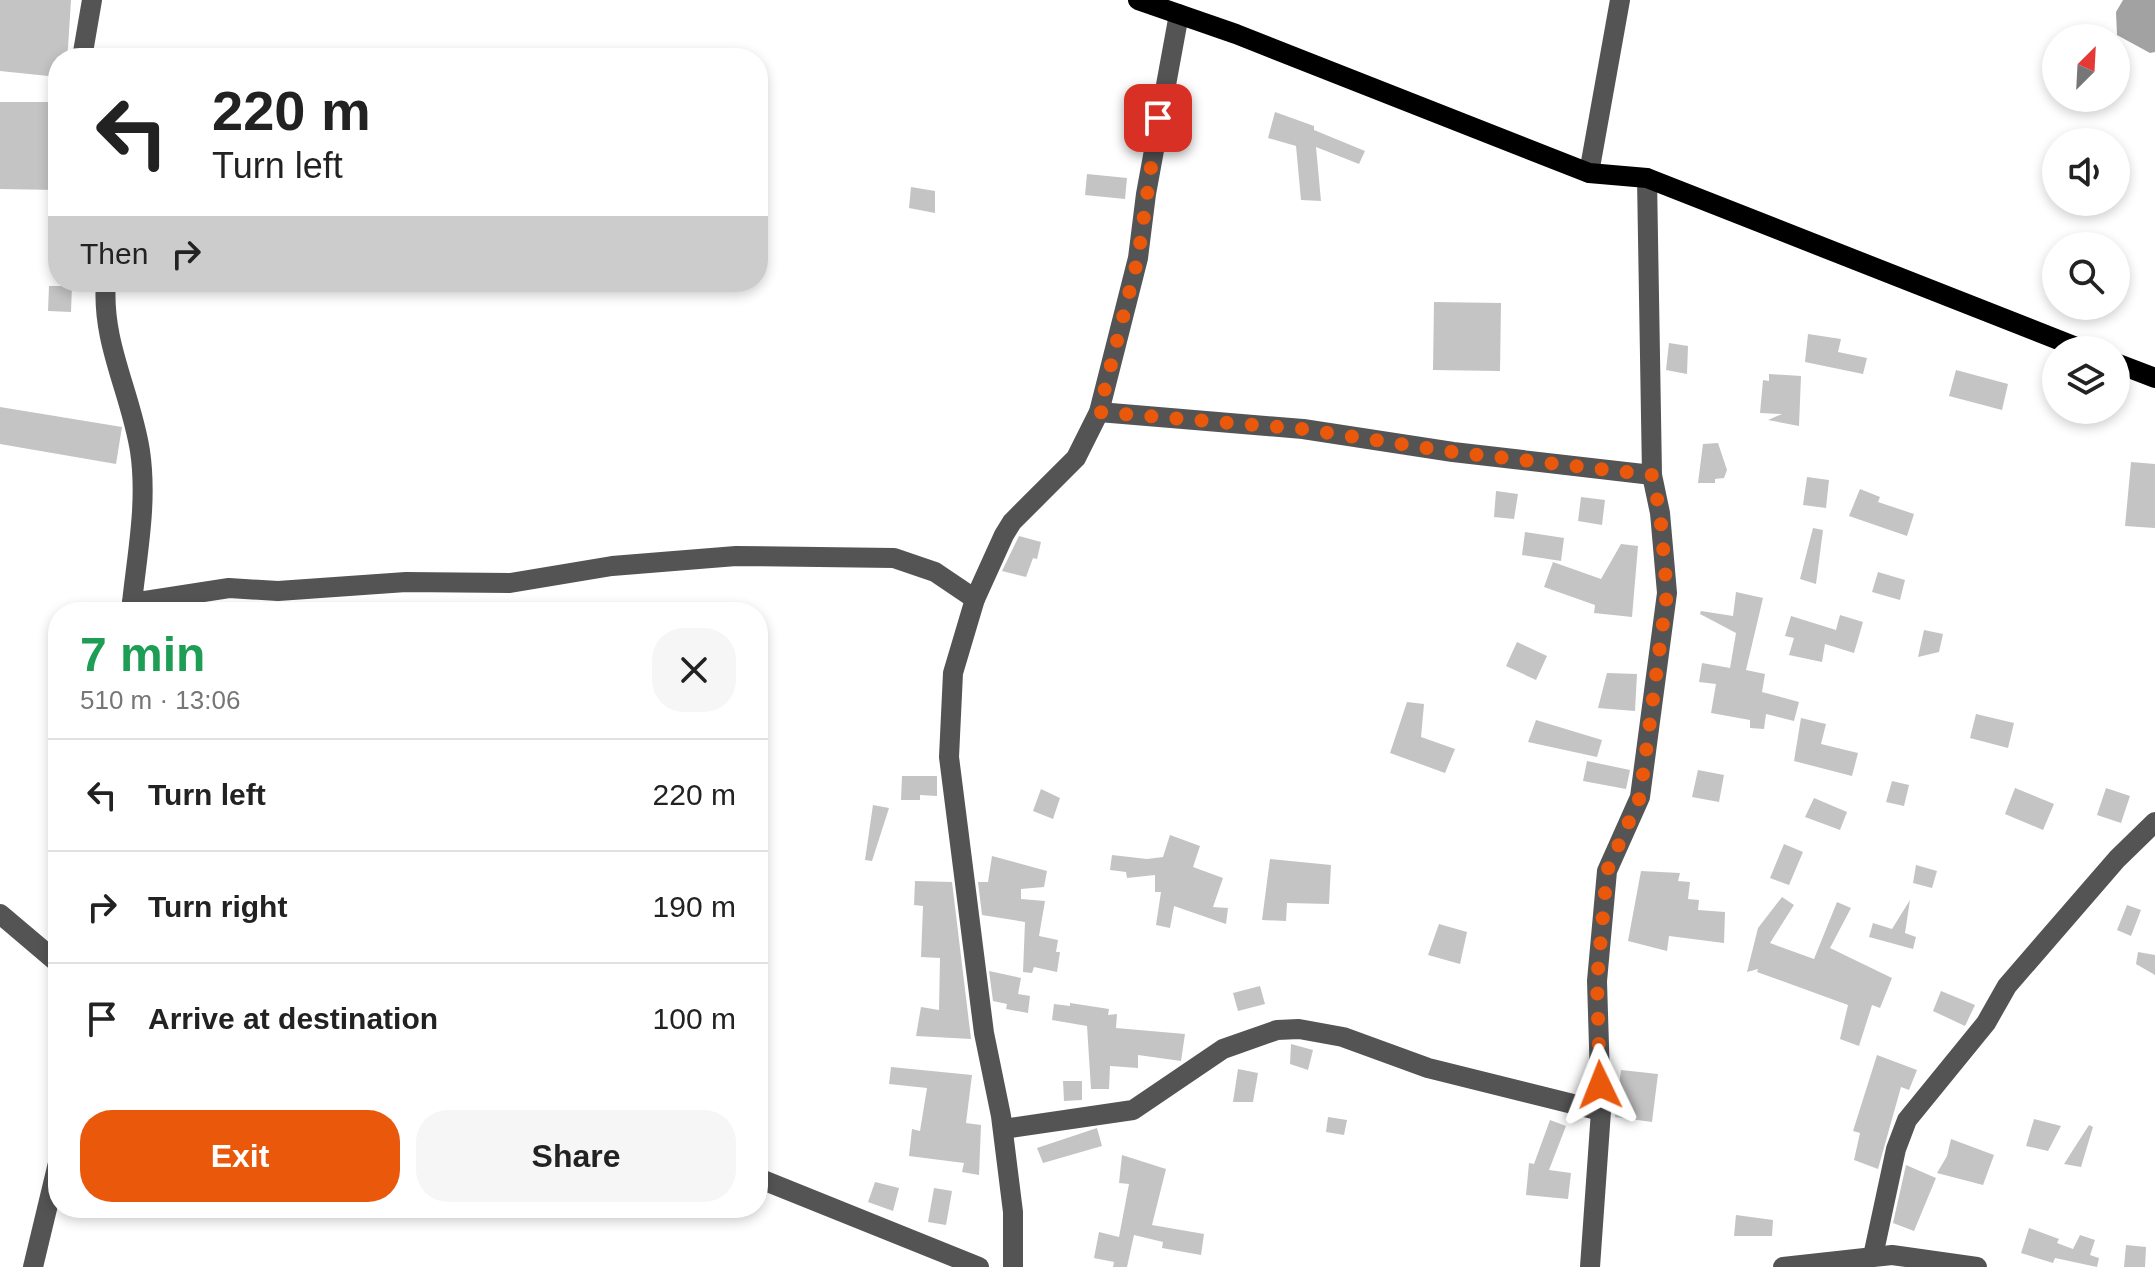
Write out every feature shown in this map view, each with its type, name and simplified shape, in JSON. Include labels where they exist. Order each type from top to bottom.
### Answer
[{"type":"main road","points":[[1138,0],[1589,173],[1647,178],[2048,336]]},
{"type":"main road","points":[[2130,368],[2155,378]]},
{"type":"street","points":[[84,48],[92,0]]},
{"type":"street","points":[[1589,173],[1620,0]]},
{"type":"street","points":[[1013,1267],[1013,1212],[1003,1129],[984,1033],[949,757],[953,673],[975,599],[1012,522],[1076,458],[1099,412],[1138,258],[1146,194],[1179,14]]},
{"type":"street","points":[[1590,1267],[1601,1111],[1597,981],[1607,871],[1640,797],[1667,593],[1660,513],[1652,475],[1647,178]]},
{"type":"street","points":[[106,292],[107,334],[140,451],[144,497],[133,602]]},
{"type":"street","points":[[1099,412],[1303,429],[1453,452],[1652,475]]},
{"type":"street","points":[[161,602],[229,588],[278,591],[406,582],[510,583],[612,566],[736,556],[894,558],[935,572],[975,599]]},
{"type":"street","points":[[1873,1256],[1896,1149],[1907,1120],[1925,1094],[1977,1035],[2025,965],[2117,859],[2155,822]]},
{"type":"street","points":[[0,914],[48,955]]},
{"type":"street","points":[[1003,1129],[1133,1110],[1200,1061],[1223,1049],[1277,1030],[1299,1029],[1343,1037],[1428,1068],[1601,1111]]},
{"type":"street","points":[[768,1182],[979,1267]]},
{"type":"street","points":[[33,1267],[48,1205]]},
{"type":"street","points":[[1783,1267],[1873,1256],[1977,1267]]},
{"type":"shaded area","points":[[2123,0],[2155,0],[2155,52],[2150,53],[2130,42],[2130,24],[2117,24],[2116,12]]},
{"type":"building","points":[[0,0],[71,0],[68,48],[48,48],[48,76],[0,71]]},
{"type":"building","points":[[0,102],[48,102],[48,190],[0,189]]},
{"type":"building","points":[[1275,112],[1314,126],[1314,130],[1365,151],[1359,164],[1316,147],[1321,201],[1301,200],[1296,146],[1268,138]]},
{"type":"building","points":[[1087,174],[1127,178],[1125,199],[1085,195]]},
{"type":"building","points":[[911,187],[935,191],[935,213],[909,208]]},
{"type":"building","points":[[49,292],[72,292],[71,312],[48,311]]},
{"type":"building","points":[[1434,302],[1501,303],[1500,371],[1433,370]]},
{"type":"building","points":[[1808,334],[1841,339],[1838,352],[1867,358],[1863,374],[1805,362]]},
{"type":"building","points":[[1669,343],[1688,346],[1687,374],[1666,370]]},
{"type":"building","points":[[1956,370],[2008,384],[2002,410],[1949,396]]},
{"type":"building","points":[[1769,374],[1801,376],[1799,426],[1768,420],[1782,414],[1760,413],[1763,380],[1769,381]]},
{"type":"building","points":[[0,407],[122,427],[116,464],[0,444]]},
{"type":"building","points":[[1718,443],[1727,470],[1724,478],[1715,479],[1715,483],[1698,483],[1703,444]]},
{"type":"building","points":[[2131,462],[2155,464],[2155,528],[2125,526]]},
{"type":"building","points":[[1807,477],[1829,480],[1826,508],[1803,505]]},
{"type":"building","points":[[1860,489],[1880,497],[1878,502],[1914,514],[1907,536],[1849,516]]},
{"type":"building","points":[[1496,491],[1518,494],[1514,519],[1494,517]]},
{"type":"building","points":[[1581,497],[1605,500],[1602,525],[1578,521]]},
{"type":"building","points":[[1813,528],[1823,530],[1816,584],[1800,579]]},
{"type":"building","points":[[1525,532],[1564,538],[1561,561],[1522,555]]},
{"type":"building","points":[[1019,536],[1041,542],[1037,559],[1033,558],[1026,577],[1002,571]]},
{"type":"building","points":[[1621,544],[1638,546],[1632,617],[1594,613],[1595,605],[1544,587],[1553,562],[1601,579]]},
{"type":"building","points":[[1878,572],[1905,580],[1900,600],[1872,592]]},
{"type":"building","points":[[1736,592],[1763,598],[1746,670],[1765,674],[1762,692],[1799,702],[1794,721],[1766,714],[1764,729],[1750,728],[1750,720],[1711,713],[1716,684],[1699,682],[1702,663],[1730,668],[1736,633],[1700,614],[1701,611],[1733,616]]},
{"type":"building","points":[[1840,615],[1863,622],[1854,653],[1825,644],[1822,662],[1789,655],[1794,638],[1785,636],[1791,616],[1836,630]]},
{"type":"building","points":[[1924,630],[1943,634],[1939,652],[1918,657]]},
{"type":"building","points":[[1517,642],[1547,656],[1536,680],[1506,666]]},
{"type":"building","points":[[1607,673],[1637,674],[1635,711],[1598,708]]},
{"type":"building","points":[[1407,702],[1424,704],[1421,737],[1455,749],[1445,773],[1390,753]]},
{"type":"building","points":[[1976,714],[2014,723],[2008,748],[1970,738]]},
{"type":"building","points":[[1801,718],[1826,724],[1821,744],[1858,753],[1852,776],[1794,761]]},
{"type":"building","points":[[1536,720],[1602,740],[1597,757],[1528,742]]},
{"type":"building","points":[[1587,761],[1630,770],[1626,789],[1583,781]]},
{"type":"building","points":[[1698,770],[1724,775],[1719,802],[1692,797]]},
{"type":"building","points":[[902,776],[937,776],[937,796],[920,795],[920,800],[901,800]]},
{"type":"building","points":[[1892,781],[1909,785],[1904,806],[1886,802]]},
{"type":"building","points":[[2015,788],[2054,804],[2043,830],[2005,814]]},
{"type":"building","points":[[2106,788],[2130,796],[2121,823],[2097,815]]},
{"type":"building","points":[[1041,789],[1060,798],[1053,819],[1033,811]]},
{"type":"building","points":[[1814,798],[1847,812],[1840,830],[1805,817]]},
{"type":"building","points":[[873,805],[889,808],[872,861],[865,860]]},
{"type":"building","points":[[1170,835],[1200,846],[1193,867],[1223,878],[1213,907],[1228,908],[1226,924],[1174,906],[1170,928],[1156,925],[1161,892],[1155,892],[1155,875],[1127,878],[1126,872],[1110,870],[1112,855],[1147,859],[1163,857]]},
{"type":"building","points":[[1784,844],[1803,852],[1789,885],[1770,878]]},
{"type":"building","points":[[992,856],[1047,871],[1044,887],[1021,889],[1021,899],[1045,901],[1039,936],[1058,940],[1057,972],[1034,967],[1032,973],[1023,972],[1025,922],[982,915],[978,882],[988,882]]},
{"type":"building","points":[[1270,859],[1331,865],[1329,904],[1287,903],[1286,921],[1262,920]]},
{"type":"building","points":[[1916,865],[1937,871],[1932,888],[1913,883]]},
{"type":"building","points":[[1641,871],[1680,873],[1678,881],[1690,882],[1688,899],[1699,900],[1698,910],[1725,912],[1724,943],[1669,936],[1667,951],[1628,941]]},
{"type":"building","points":[[915,881],[952,882],[971,1039],[916,1036],[921,1007],[939,1010],[940,958],[921,957],[923,906],[914,905]]},
{"type":"building","points":[[1782,897],[1794,905],[1770,943],[1814,959],[1837,902],[1851,908],[1830,948],[1892,978],[1880,1008],[1872,1005],[1859,1046],[1840,1039],[1848,1005],[1757,972],[1758,969],[1747,972],[1758,928]]},
{"type":"building","points":[[1910,900],[1905,933],[1916,937],[1913,949],[1869,937],[1873,923],[1892,929]]},
{"type":"building","points":[[2127,905],[2141,910],[2131,936],[2117,930]]},
{"type":"building","points":[[1439,924],[1467,932],[1460,964],[1428,955]]},
{"type":"building","points":[[2138,952],[2155,955],[2155,975],[2136,964]]},
{"type":"building","points":[[989,971],[1021,978],[1018,994],[1030,996],[1028,1013],[1006,1009],[1007,1004],[993,1001]]},
{"type":"building","points":[[1260,986],[1265,1004],[1238,1011],[1233,993]]},
{"type":"building","points":[[1941,991],[1975,1005],[1965,1026],[1933,1011]]},
{"type":"building","points":[[1070,1003],[1109,1009],[1108,1015],[1117,1014],[1116,1028],[1185,1034],[1181,1061],[1138,1055],[1138,1068],[1110,1066],[1109,1089],[1091,1089],[1087,1026],[1052,1020],[1054,1004],[1070,1006]]},
{"type":"building","points":[[1291,1044],[1313,1050],[1308,1070],[1290,1064]]},
{"type":"building","points":[[1877,1055],[1917,1070],[1909,1090],[1901,1087],[1878,1169],[1854,1160],[1860,1133],[1853,1131]]},
{"type":"building","points":[[891,1067],[972,1075],[966,1123],[981,1125],[979,1175],[962,1172],[964,1163],[909,1156],[912,1129],[920,1131],[927,1088],[889,1084]]},
{"type":"building","points":[[1238,1069],[1258,1073],[1253,1102],[1233,1102]]},
{"type":"building","points":[[1621,1070],[1658,1074],[1652,1122],[1615,1117]]},
{"type":"building","points":[[1063,1081],[1082,1081],[1082,1100],[1064,1101]]},
{"type":"building","points":[[1328,1117],[1347,1120],[1344,1135],[1326,1132]]},
{"type":"building","points":[[2034,1119],[2061,1126],[2048,1151],[2026,1146]]},
{"type":"building","points":[[1550,1120],[1566,1126],[1549,1170],[1571,1173],[1568,1199],[1526,1195],[1529,1163],[1534,1164]]},
{"type":"building","points":[[2089,1125],[2093,1127],[2081,1167],[2064,1164]]},
{"type":"building","points":[[1097,1128],[1102,1146],[1043,1163],[1037,1148]]},
{"type":"building","points":[[1951,1139],[1994,1155],[1983,1185],[1937,1173],[1947,1156]]},
{"type":"building","points":[[1122,1155],[1166,1169],[1152,1225],[1204,1234],[1201,1255],[1162,1248],[1163,1242],[1134,1235],[1127,1267],[1113,1267],[1114,1262],[1094,1258],[1099,1232],[1119,1237],[1129,1184],[1119,1183]]},
{"type":"building","points":[[1906,1165],[1936,1178],[1914,1231],[1893,1223]]},
{"type":"building","points":[[875,1182],[899,1188],[893,1211],[868,1202]]},
{"type":"building","points":[[934,1188],[952,1191],[946,1225],[928,1222]]},
{"type":"building","points":[[1736,1215],[1773,1220],[1772,1236],[1734,1236]]},
{"type":"building","points":[[2029,1228],[2059,1239],[2057,1243],[2073,1249],[2080,1235],[2095,1240],[2090,1255],[2099,1258],[2097,1267],[2055,1258],[2053,1263],[2021,1253]]},
{"type":"building","points":[[2126,1245],[2146,1247],[2145,1267],[2124,1267]]},
{"type":"route","points":[[1158,118],[1138,258],[1099,412],[1303,429],[1453,452],[1652,475],[1660,513],[1667,593],[1640,797],[1607,871],[1597,981],[1600,1085]]}]
